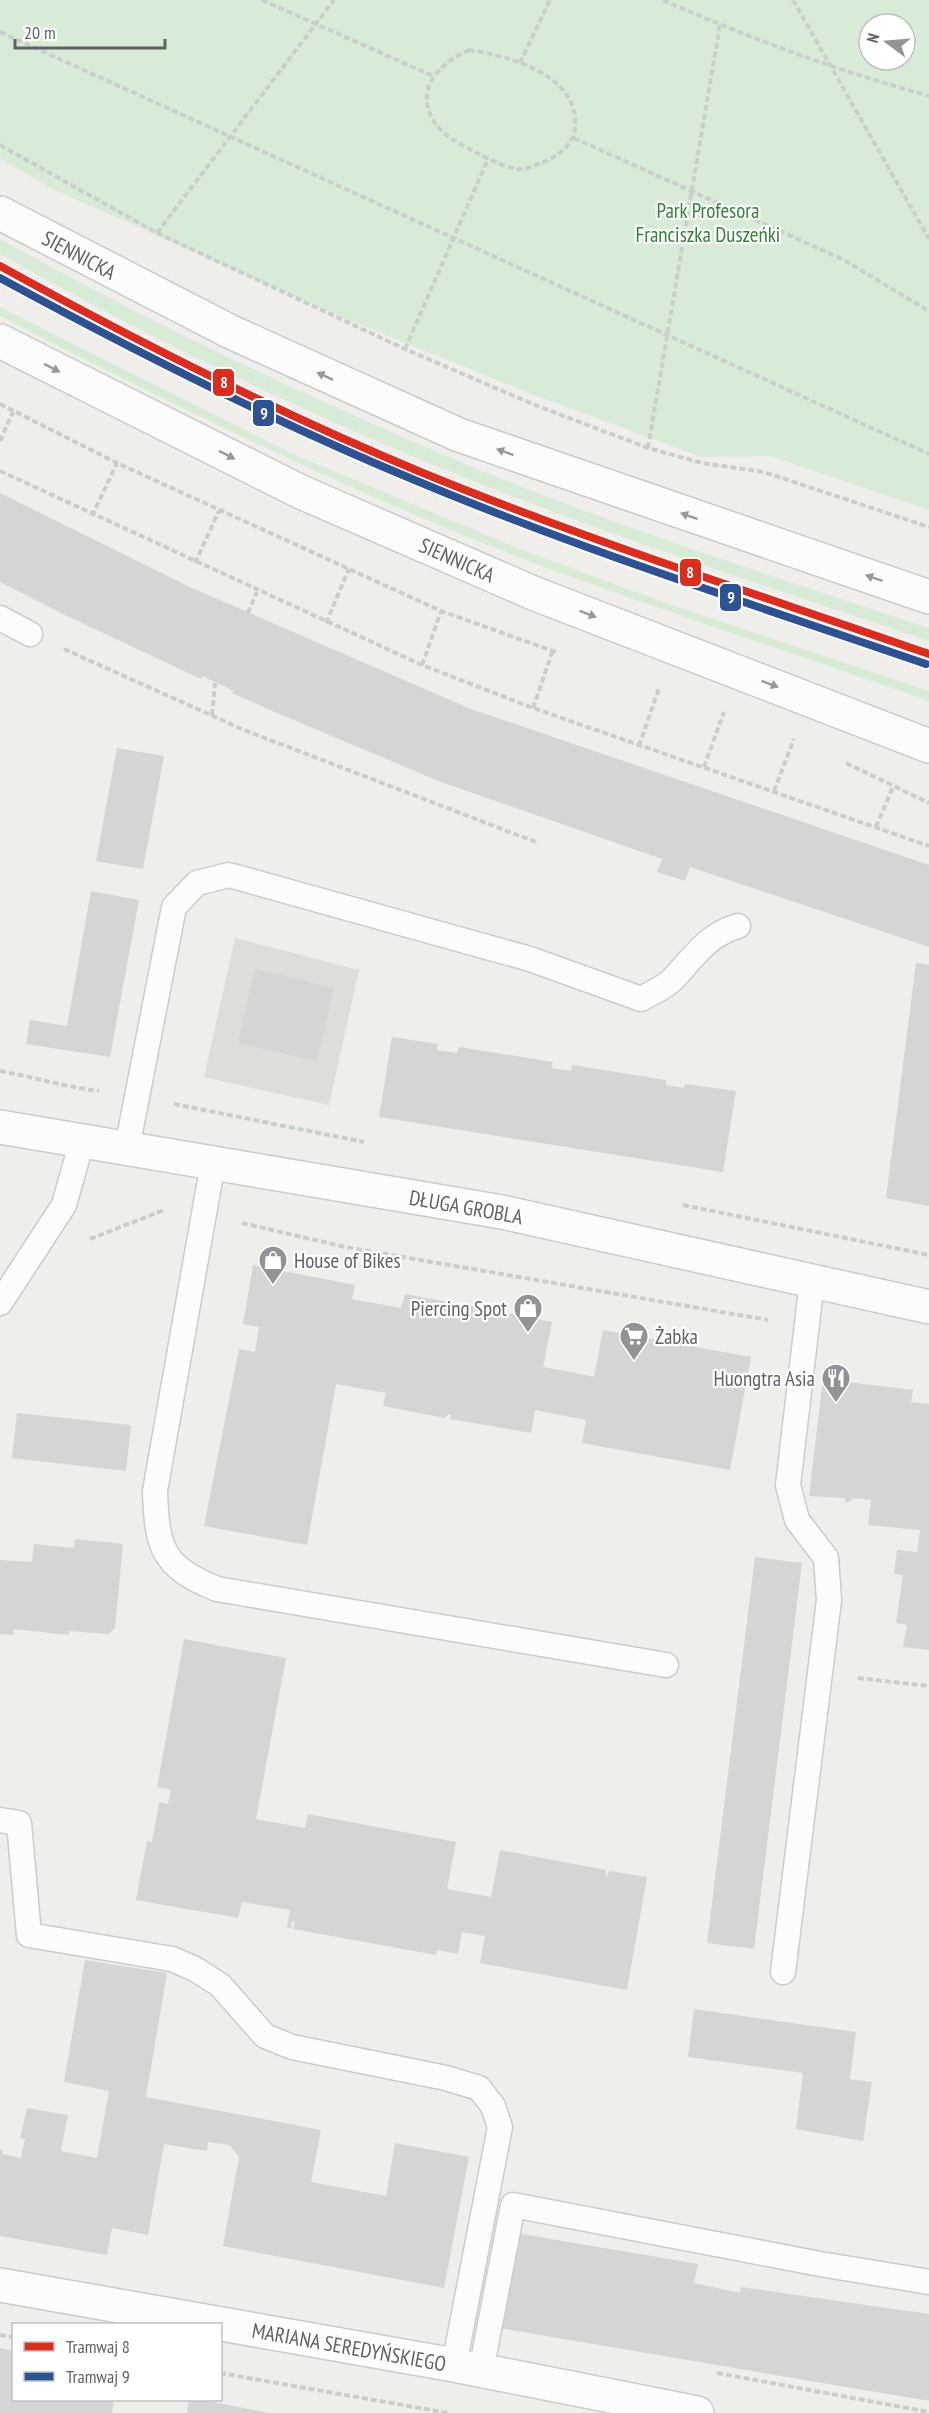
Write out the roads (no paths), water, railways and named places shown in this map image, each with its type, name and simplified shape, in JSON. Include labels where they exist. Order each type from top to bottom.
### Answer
[{"type":"street","name":"SIENNICKA","points":[[0,213],[231,332],[459,435],[929,597]]},
{"type":"street","name":"SIENNICKA","points":[[0,341],[301,492],[417,543],[533,593],[929,746]]},
{"type":"street","name":"DŁUGA GROBLA","points":[[0,1127],[502,1212],[929,1307]]},
{"type":"street","name":"MARIANA SEREDYŃSKIEGO","points":[[0,2285],[214,2323]]},
{"type":"street","name":"MARIANA SEREDYŃSKIEGO","points":[[222,2324],[467,2368],[697,2413]]},
{"type":"lane","points":[[0,618],[30,634]]},
{"type":"lane","points":[[127,1148],[174,907],[197,883],[229,875],[530,959],[641,999],[671,981],[697,950],[722,930],[738,926]]},
{"type":"lane","points":[[0,1303],[64,1205],[82,1141]]},
{"type":"lane","points":[[213,1163],[155,1491],[157,1531],[164,1551],[176,1567],[192,1579],[217,1589],[666,1665]]},
{"type":"lane","points":[[783,1972],[829,1600],[826,1558],[797,1520],[788,1485],[812,1281]]},
{"type":"lane","points":[[0,1820],[19,1823],[29,1935],[172,1959],[195,1969],[220,1985],[265,2036],[292,2048],[446,2078],[479,2088],[493,2106],[500,2127],[467,2368]]},
{"type":"lane","points":[[467,2368],[513,2205],[820,2264],[929,2282]]},
{"type":"tram line","name":"8","points":[[0,266],[209,376],[423,473],[611,545],[929,654]]},
{"type":"tram line","name":"9","points":[[0,278],[206,385],[311,435],[417,481],[606,554],[926,664]]},
{"type":"place","name":"House of Bikes","points":[[273,1286]]},
{"type":"place","name":"Piercing Spot","points":[[528,1334]]},
{"type":"place","name":"Żabka","points":[[634,1362]]},
{"type":"place","name":"Huongtra Asia","points":[[836,1404]]},
{"type":"park label","name":"Park Profesora Franciszka Duszeńki","points":[[708,222]]}]
